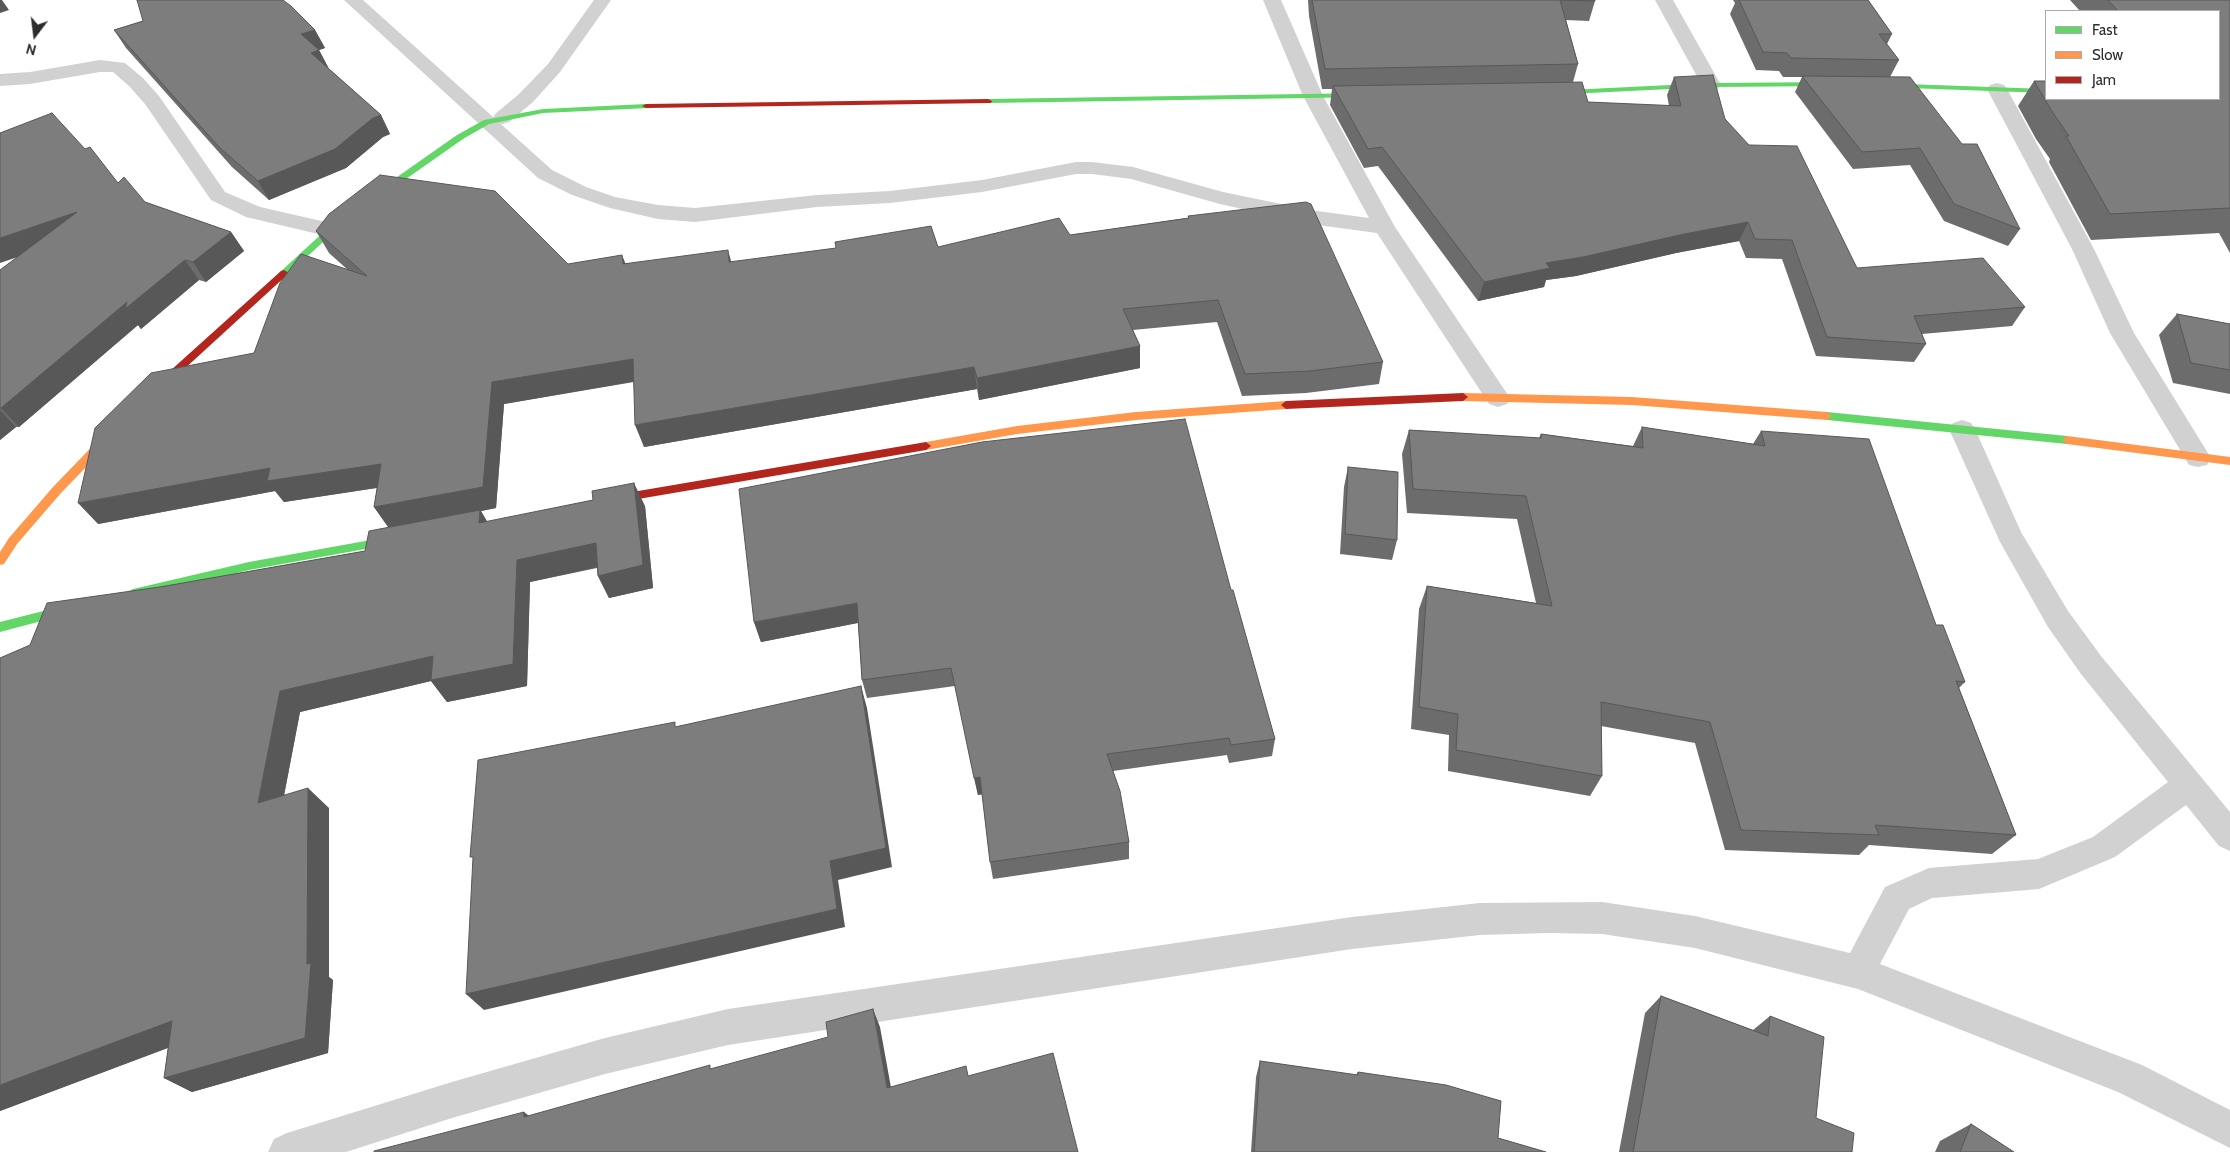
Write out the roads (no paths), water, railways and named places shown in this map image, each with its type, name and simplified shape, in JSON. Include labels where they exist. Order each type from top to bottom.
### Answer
[{"type":"street","points":[[353,0],[494,120],[546,174],[610,202],[676,214],[721,213],[817,201],[899,196],[982,186],[1076,168],[1092,168],[1133,173],[1220,198],[1310,217],[1384,227]]},
{"type":"street","points":[[1272,0],[1313,96],[1384,227],[1498,398]]},
{"type":"street","points":[[1664,0],[1711,85]]},
{"type":"street","points":[[0,80],[37,77],[100,66],[118,67],[131,77],[152,100],[218,196],[236,206],[254,212],[331,230]]},
{"type":"street","points":[[1533,93],[1711,85],[1850,84]]},
{"type":"street","points":[[1868,85],[2045,91]]},
{"type":"street","points":[[1997,89],[2083,250],[2122,332],[2198,458]]},
{"type":"street","points":[[144,400],[331,230],[431,156],[494,120],[543,111],[596,107],[1380,95]]},
{"type":"street","points":[[591,503],[1017,430],[1126,417],[1236,407],[1442,396],[1632,401],[1760,410],[2032,436],[2230,461]]},
{"type":"street","points":[[0,561],[13,541],[57,490],[124,421]]},
{"type":"street","points":[[1962,429],[2009,535],[2058,619],[2091,665],[2230,836]]},
{"type":"street","points":[[123,596],[249,566],[415,536]]},
{"type":"street","points":[[0,627],[94,603]]},
{"type":"street","points":[[1858,972],[1896,898],[1929,884],[2039,874],[2104,848],[2188,785]]},
{"type":"street","points":[[287,1152],[452,1100],[605,1056],[728,1027],[1091,970],[1352,933],[1480,919],[1548,916],[1602,918],[1695,932],[1858,972],[2128,1078],[2230,1130]]},
{"type":"lane","points":[[494,120],[526,98],[554,68],[603,0]]}]
